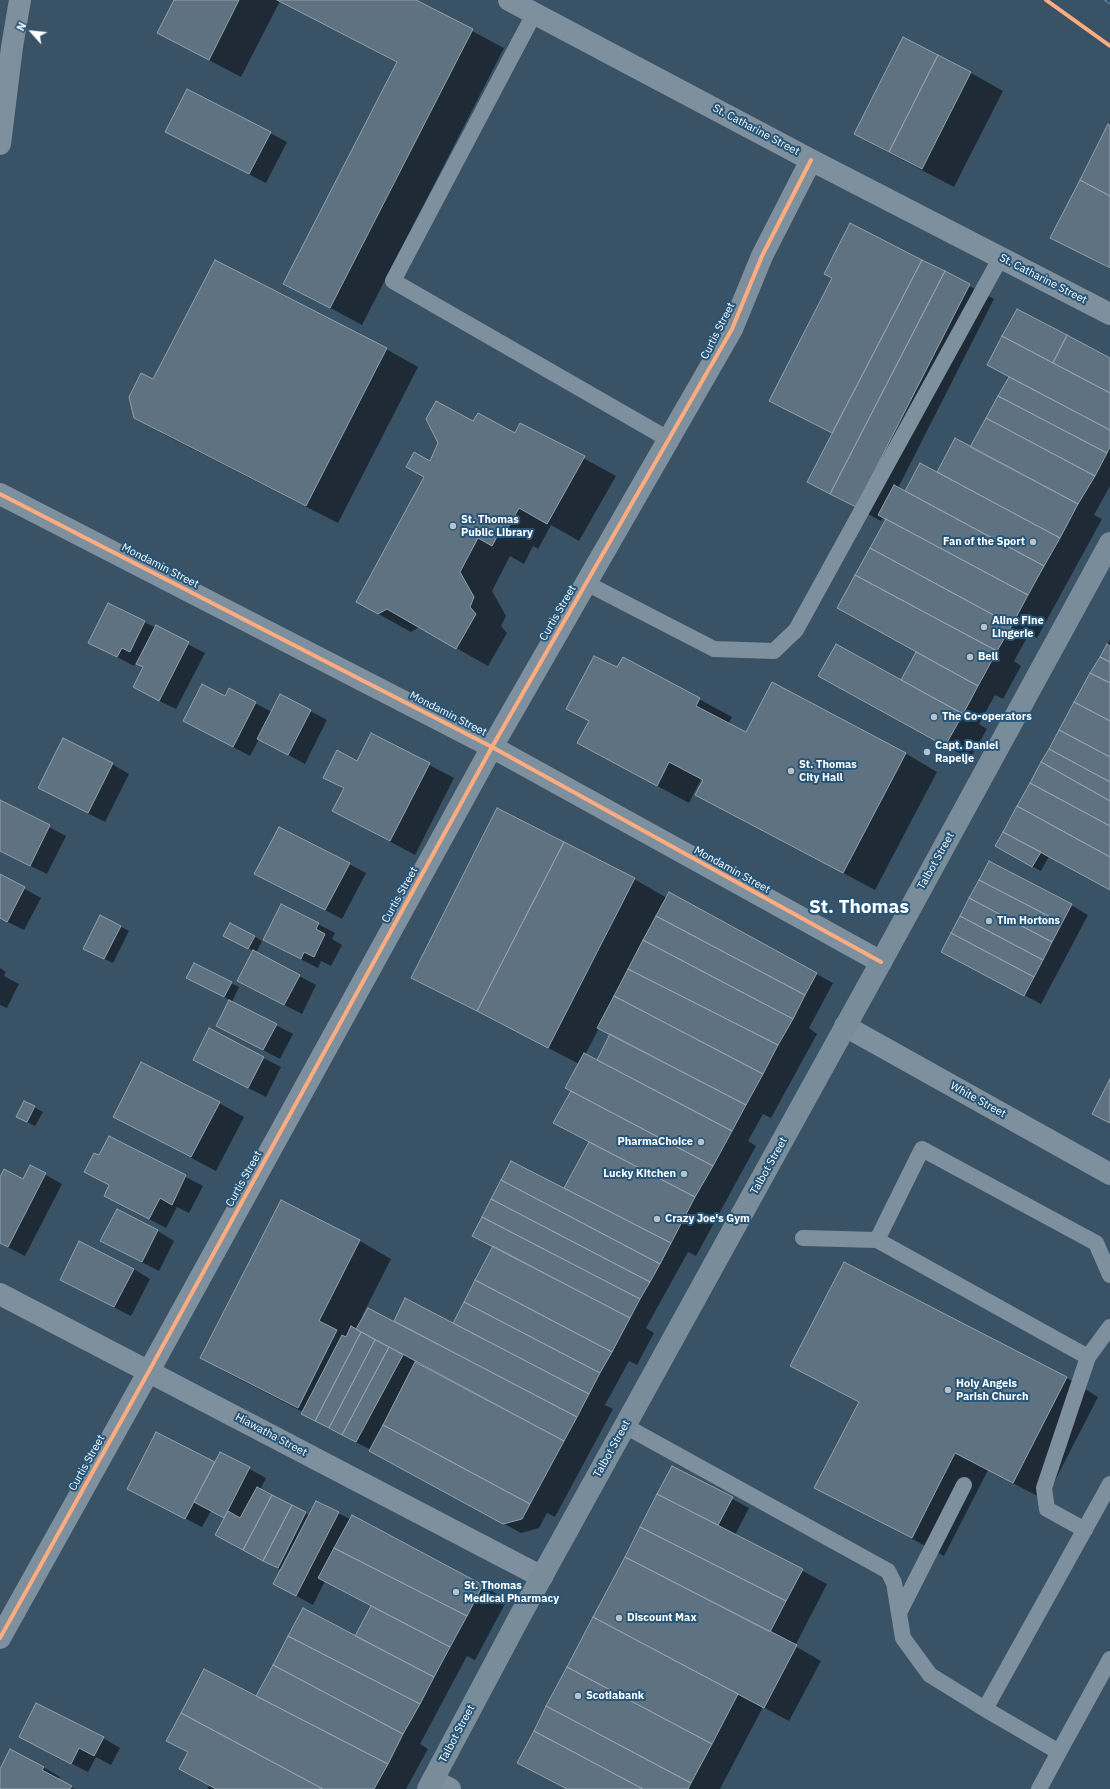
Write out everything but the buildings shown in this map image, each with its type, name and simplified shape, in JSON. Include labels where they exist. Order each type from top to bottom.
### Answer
[{"type":"main road","name":"Talbot Street","points":[[437,1786],[542,1576],[846,1026],[1110,543]]},
{"type":"street","points":[[0,144],[12,47],[20,0]]},
{"type":"street","name":"St. Catharine Street","points":[[509,0],[811,160],[1110,314]]},
{"type":"street","name":"Curtis Street","points":[[0,1638],[149,1371],[492,747],[732,329],[762,256],[811,160]]},
{"type":"street","name":"Mondamin Street","points":[[0,494],[492,747],[881,962]]},
{"type":"street","name":"White Street","points":[[846,1026],[1110,1174]]},
{"type":"street","name":"Hiawatha Street","points":[[0,1294],[542,1576]]},
{"type":"lane","points":[[534,14],[394,281],[668,439]]},
{"type":"lane","points":[[586,583],[714,649],[774,651],[796,630],[1001,258]]},
{"type":"lane","points":[[877,1240],[922,1149],[1096,1243],[1110,1275]]},
{"type":"lane","points":[[803,1238],[877,1240],[1088,1357]]},
{"type":"lane","points":[[1085,1530],[1047,1509],[1044,1488],[1088,1357],[1110,1327]]},
{"type":"lane","points":[[625,1426],[888,1571],[894,1583],[903,1638],[930,1675],[1059,1752]]},
{"type":"lane","points":[[985,1709],[1110,1484]]},
{"type":"lane","points":[[899,1613],[964,1485]]},
{"type":"lane","points":[[1039,1789],[1110,1659]]},
{"type":"cycle path","points":[[1046,0],[1110,46]]},
{"type":"cycle path","points":[[0,1638],[149,1371],[492,747],[732,329],[762,256],[811,160]]},
{"type":"cycle path","points":[[0,494],[492,747],[881,962]]},
{"type":"place","name":"St. Thomas Public Library","points":[[453,526]]},
{"type":"place","name":"Fan of the Sport","points":[[1033,542]]},
{"type":"place","name":"Aline Fine Lingerie","points":[[984,627]]},
{"type":"place","name":"Bell","points":[[970,657]]},
{"type":"place","name":"The Co-operators","points":[[934,717]]},
{"type":"place","name":"Capt. Daniel Rapelje","points":[[927,752]]},
{"type":"place","name":"St. Thomas City Hall","points":[[791,771]]},
{"type":"place","name":"Tim Hortons","points":[[989,921]]},
{"type":"place","name":"PharmaChoice","points":[[701,1142]]},
{"type":"place","name":"Lucky Kitchen","points":[[684,1174]]},
{"type":"place","name":"Crazy Joe's Gym","points":[[657,1219]]},
{"type":"place","name":"Holy Angels Parish Church","points":[[948,1390]]},
{"type":"place","name":"St. Thomas Medical Pharmacy","points":[[456,1592]]},
{"type":"place","name":"Discount Max","points":[[619,1618]]},
{"type":"place","name":"Scotiabank","points":[[578,1696]]},
{"type":"district","name":"St. Thomas","points":[[859,908]]}]
